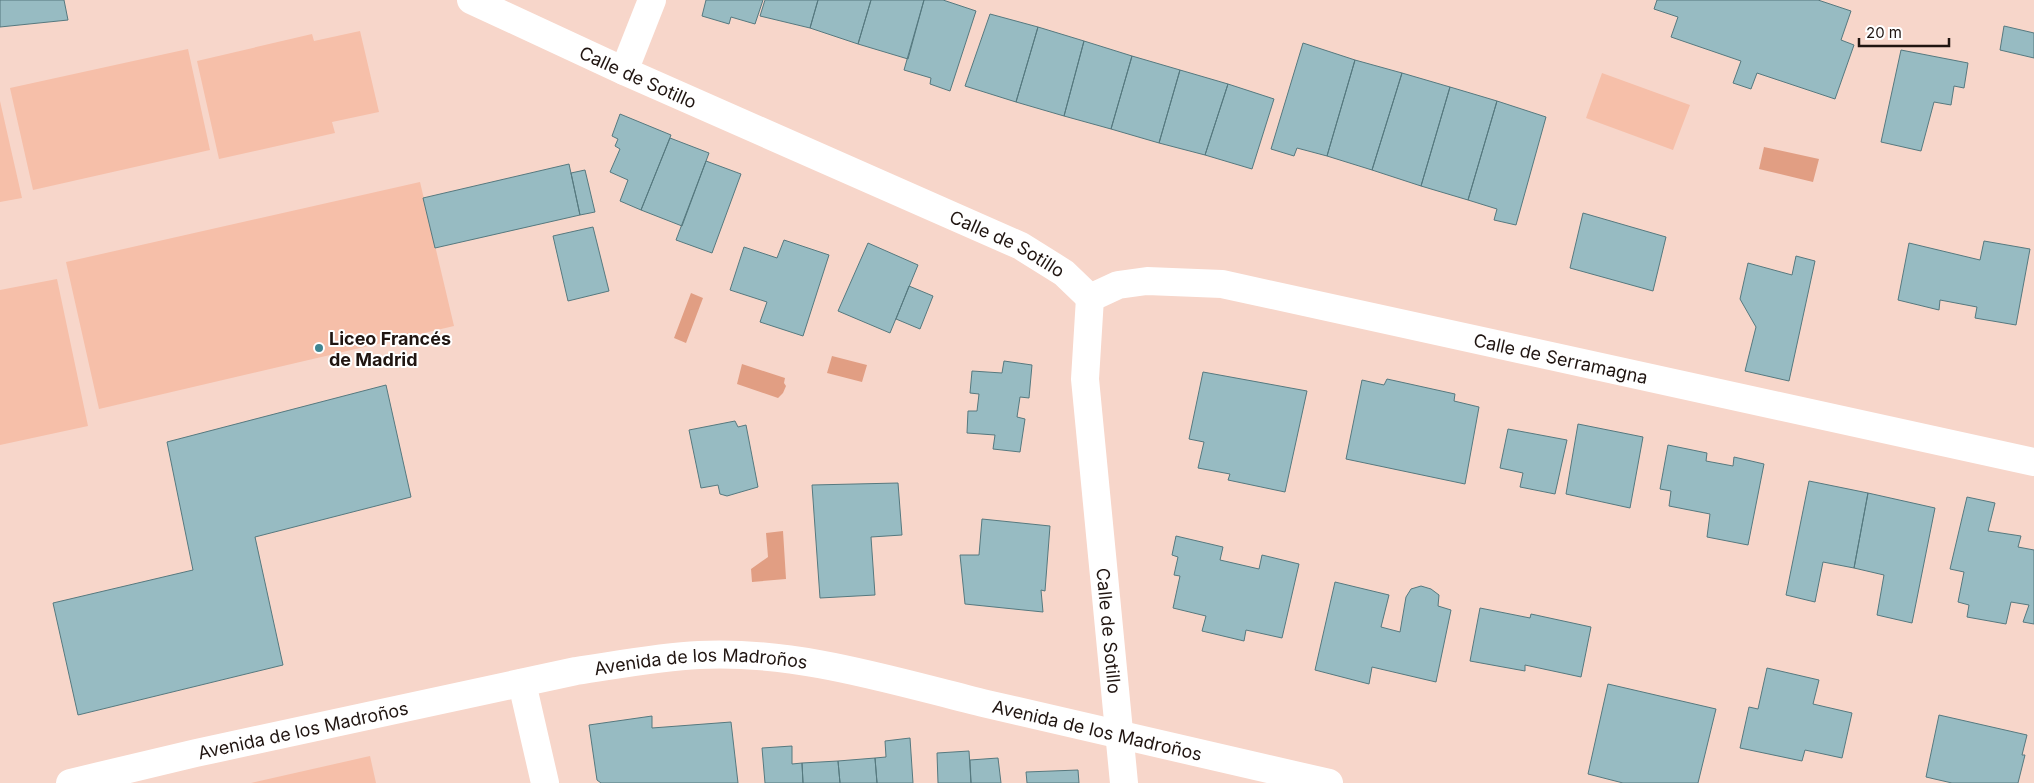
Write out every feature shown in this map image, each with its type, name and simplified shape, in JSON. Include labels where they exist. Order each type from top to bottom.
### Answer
[{"type":"street","name":"Calle de Sotillo","points":[[471,0],[624,71],[1021,246],[1064,273],[1090,298],[1085,379],[1124,783]]},
{"type":"street","points":[[624,71],[652,0]]},
{"type":"street","name":"Calle de Serramagna","points":[[1090,298],[1118,285],[1147,280],[1222,284],[2034,462]]},
{"type":"street","name":"Avenida de los Madroños","points":[[70,783],[576,671],[639,661],[699,655],[758,657],[809,663],[856,672],[1120,736],[1329,783]]},
{"type":"street","points":[[522,683],[545,783]]},
{"type":"shaded area","points":[[360,31],[379,112],[332,122],[335,133],[219,159],[197,61],[312,34],[314,41]]},
{"type":"shaded area","points":[[188,49],[210,150],[33,190],[10,88]]},
{"type":"shaded area","points":[[1602,73],[1690,105],[1673,150],[1586,118]]},
{"type":"shaded area","points":[[0,101],[22,198],[0,202]]},
{"type":"shaded area","points":[[1764,147],[1819,159],[1813,182],[1759,169]]},
{"type":"shaded area","points":[[420,182],[454,326],[99,409],[66,262]]},
{"type":"shaded area","points":[[57,279],[88,426],[0,445],[0,290]]},
{"type":"shaded area","points":[[691,293],[703,298],[686,343],[674,338]]},
{"type":"shaded area","points":[[832,356],[867,365],[862,382],[827,373]]},
{"type":"shaded area","points":[[742,364],[785,378],[784,383],[786,386],[783,393],[778,398],[737,384]]},
{"type":"shaded area","points":[[783,531],[786,579],[752,582],[751,569],[768,557],[766,533]]},
{"type":"shaded area","points":[[370,756],[376,783],[251,783]]},
{"type":"building","points":[[0,0],[64,0],[68,20],[0,27]]},
{"type":"building","points":[[706,0],[763,0],[755,24],[731,17],[729,24],[702,16]]},
{"type":"building","points":[[765,0],[818,0],[810,28],[760,16]]},
{"type":"building","points":[[818,0],[871,0],[858,44],[810,28]]},
{"type":"building","points":[[871,0],[924,0],[908,59],[858,44]]},
{"type":"building","points":[[924,0],[943,0],[976,11],[950,91],[930,84],[931,78],[904,70]]},
{"type":"building","points":[[1657,0],[1818,0],[1851,11],[1841,40],[1854,45],[1835,99],[1757,73],[1751,89],[1733,83],[1741,61],[1671,37],[1678,17],[1654,9]]},
{"type":"building","points":[[990,14],[1038,27],[1016,102],[965,86]]},
{"type":"building","points":[[2004,26],[2034,33],[2034,58],[2000,50]]},
{"type":"building","points":[[1038,27],[1084,41],[1064,116],[1016,102]]},
{"type":"building","points":[[1084,41],[1132,56],[1111,129],[1064,116]]},
{"type":"building","points":[[1303,43],[1355,60],[1327,156],[1297,148],[1294,156],[1271,149]]},
{"type":"building","points":[[1901,50],[1968,63],[1964,88],[1954,86],[1951,105],[1934,102],[1921,151],[1881,142]]},
{"type":"building","points":[[1132,56],[1180,70],[1159,143],[1111,129]]},
{"type":"building","points":[[1355,60],[1402,73],[1372,170],[1327,156]]},
{"type":"building","points":[[1180,70],[1228,84],[1205,155],[1159,143]]},
{"type":"building","points":[[1402,73],[1450,87],[1421,186],[1372,170]]},
{"type":"building","points":[[1228,84],[1274,99],[1252,169],[1205,155]]},
{"type":"building","points":[[1450,87],[1497,101],[1468,200],[1421,186]]},
{"type":"building","points":[[1497,101],[1546,117],[1516,225],[1494,220],[1497,209],[1468,200]]},
{"type":"building","points":[[620,114],[671,135],[641,210],[620,201],[628,180],[610,172],[620,149],[615,146],[618,139],[612,136]]},
{"type":"building","points":[[670,138],[709,153],[682,226],[641,210]]},
{"type":"building","points":[[706,161],[741,174],[712,253],[676,240]]},
{"type":"building","points":[[569,164],[580,215],[435,248],[423,198]]},
{"type":"building","points":[[585,170],[595,212],[580,215],[571,173]]},
{"type":"building","points":[[1583,213],[1666,237],[1653,291],[1570,268]]},
{"type":"building","points":[[593,227],[609,291],[568,301],[553,236]]},
{"type":"building","points":[[784,240],[829,255],[803,336],[760,322],[767,302],[730,290],[744,247],[777,258]]},
{"type":"building","points":[[1984,241],[2030,249],[2016,325],[1975,318],[1977,307],[1940,300],[1939,310],[1898,300],[1909,243],[1980,260]]},
{"type":"building","points":[[868,243],[918,265],[890,333],[838,311]]},
{"type":"building","points":[[1796,256],[1815,261],[1789,381],[1745,371],[1756,327],[1740,299],[1748,263],[1792,275]]},
{"type":"building","points":[[909,286],[933,296],[920,329],[896,319]]},
{"type":"building","points":[[1004,361],[1032,365],[1029,398],[1020,397],[1017,417],[1025,419],[1020,452],[993,449],[995,435],[967,433],[968,411],[977,411],[979,394],[970,393],[972,371],[1002,373]]},
{"type":"building","points":[[1203,372],[1307,391],[1285,492],[1228,480],[1230,474],[1198,468],[1204,442],[1189,439]]},
{"type":"building","points":[[1387,379],[1455,394],[1454,401],[1479,407],[1465,484],[1346,459],[1362,380],[1384,385]]},
{"type":"building","points":[[386,385],[411,497],[255,537],[283,665],[78,715],[53,603],[193,570],[167,442]]},
{"type":"building","points":[[735,421],[738,427],[746,425],[758,487],[727,496],[720,494],[718,485],[701,488],[689,430]]},
{"type":"building","points":[[1578,424],[1643,437],[1630,508],[1566,494]]},
{"type":"building","points":[[1508,429],[1567,440],[1555,494],[1520,487],[1523,473],[1500,468]]},
{"type":"building","points":[[1668,445],[1707,453],[1706,461],[1733,466],[1734,457],[1764,464],[1748,545],[1707,537],[1710,514],[1669,506],[1671,491],[1660,489]]},
{"type":"building","points":[[1809,481],[1868,493],[1854,568],[1823,562],[1815,602],[1786,595]]},
{"type":"building","points":[[898,483],[902,535],[871,537],[875,595],[820,598],[812,485]]},
{"type":"building","points":[[1868,493],[1935,508],[1912,623],[1877,615],[1884,575],[1854,568]]},
{"type":"building","points":[[1967,497],[1995,503],[1988,531],[2021,536],[2018,547],[2034,550],[2034,624],[2023,622],[2029,605],[2011,602],[2006,624],[1967,617],[1969,605],[1958,602],[1964,572],[1950,569]]},
{"type":"building","points":[[982,519],[1050,526],[1045,591],[1041,590],[1043,612],[965,604],[960,555],[979,555]]},
{"type":"building","points":[[1176,536],[1223,547],[1220,560],[1259,569],[1262,555],[1299,564],[1282,638],[1246,630],[1244,641],[1202,631],[1206,616],[1173,608],[1180,576],[1174,575],[1178,557],[1172,555]]},
{"type":"building","points":[[1335,582],[1389,595],[1381,627],[1400,632],[1406,597],[1411,589],[1421,586],[1431,589],[1439,595],[1438,606],[1451,610],[1436,682],[1372,667],[1369,684],[1315,670]]},
{"type":"building","points":[[1480,608],[1530,618],[1531,614],[1591,627],[1581,677],[1525,665],[1525,671],[1470,661]]},
{"type":"building","points":[[1767,668],[1819,680],[1813,704],[1852,713],[1842,758],[1805,750],[1802,761],[1740,748],[1749,707],[1758,709]]},
{"type":"building","points":[[1608,684],[1716,709],[1698,783],[1623,783],[1588,774]]},
{"type":"building","points":[[1939,715],[2027,735],[2022,755],[2025,755],[2018,783],[1952,783],[1926,777]]},
{"type":"building","points":[[652,716],[652,728],[731,722],[738,783],[601,783],[597,780],[589,725]]},
{"type":"building","points":[[910,738],[913,783],[877,783],[875,758],[886,757],[885,741]]},
{"type":"building","points":[[792,746],[792,764],[802,763],[803,783],[765,783],[762,748]]},
{"type":"building","points":[[969,751],[971,783],[938,783],[937,753]]},
{"type":"building","points":[[875,758],[877,783],[840,783],[838,761]]},
{"type":"building","points":[[998,758],[1001,783],[971,783],[970,760]]},
{"type":"building","points":[[838,761],[840,783],[803,783],[802,763]]},
{"type":"building","points":[[1078,770],[1079,783],[1027,783],[1026,772]]},
{"type":"place","name":"Liceo Francés de Madrid","points":[[319,348]]}]
